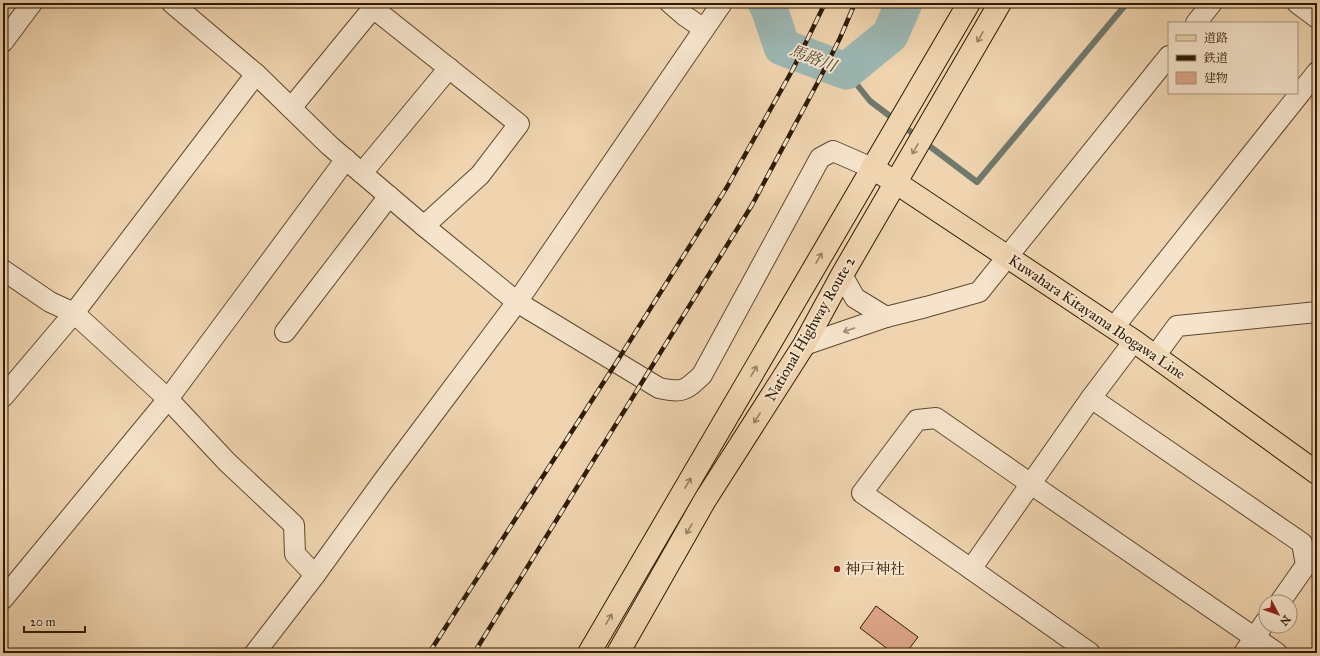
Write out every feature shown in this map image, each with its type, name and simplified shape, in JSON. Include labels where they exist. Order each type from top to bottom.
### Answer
[{"type":"main road","name":"National Highway Route 2","points":[[589,653],[969,3]]},
{"type":"main road","name":"National Highway Route 2","points":[[618,653],[705,500],[804,346],[842,275],[895,182],[1000,3]]},
{"type":"main road","name":"Kuwahara Kitayama Ibogawa Line","points":[[872,168],[1114,327],[1317,473]]},
{"type":"street","points":[[3,42],[32,3]]},
{"type":"street","points":[[670,3],[685,16],[707,25]]},
{"type":"street","points":[[255,653],[315,575],[383,481],[517,302],[722,3]]},
{"type":"street","points":[[1197,22],[1212,3]]},
{"type":"street","points":[[1298,3],[1317,18]]},
{"type":"street","points":[[174,4],[256,74],[330,146],[424,226],[517,302],[659,388],[674,392],[686,389],[702,375],[820,158],[833,151],[872,168]]},
{"type":"street","points":[[291,108],[373,8],[519,124],[480,175],[424,226]]},
{"type":"street","points":[[804,346],[886,317],[979,292],[1168,57]]},
{"type":"street","points":[[362,173],[449,68]]},
{"type":"street","points":[[1114,327],[1317,72]]},
{"type":"street","points":[[3,397],[74,313],[256,74]]},
{"type":"street","points":[[3,599],[168,399],[346,159]]},
{"type":"street","points":[[285,332],[389,196]]},
{"type":"street","points":[[3,270],[50,302],[74,313],[168,399],[227,462],[294,525],[295,554],[315,575]]},
{"type":"street","points":[[842,275],[855,298],[886,317]]},
{"type":"street","points":[[1155,356],[1177,326],[1317,312]]},
{"type":"street","points":[[971,568],[1091,398],[1134,341]]},
{"type":"street","points":[[1091,398],[1302,543],[1306,565],[1286,594]]},
{"type":"street","points":[[1090,653],[971,568],[862,494],[917,420],[936,418],[1277,653]]},
{"type":"building","points":[[876,606],[918,637],[906,653],[893,653],[860,628]]},
{"type":"waterway","name":"馬路川","points":[[766,3],[782,47],[846,71],[890,35],[904,3]]},
{"type":"waterway","points":[[846,71],[870,101],[977,182],[1127,3]]},
{"type":"railway","points":[[429,653],[616,363],[727,187],[793,69],[825,3]]},
{"type":"railway","points":[[474,653],[752,205],[818,82],[840,38],[855,3]]},
{"type":"place","name":"神戸神社","points":[[837,569]]}]
